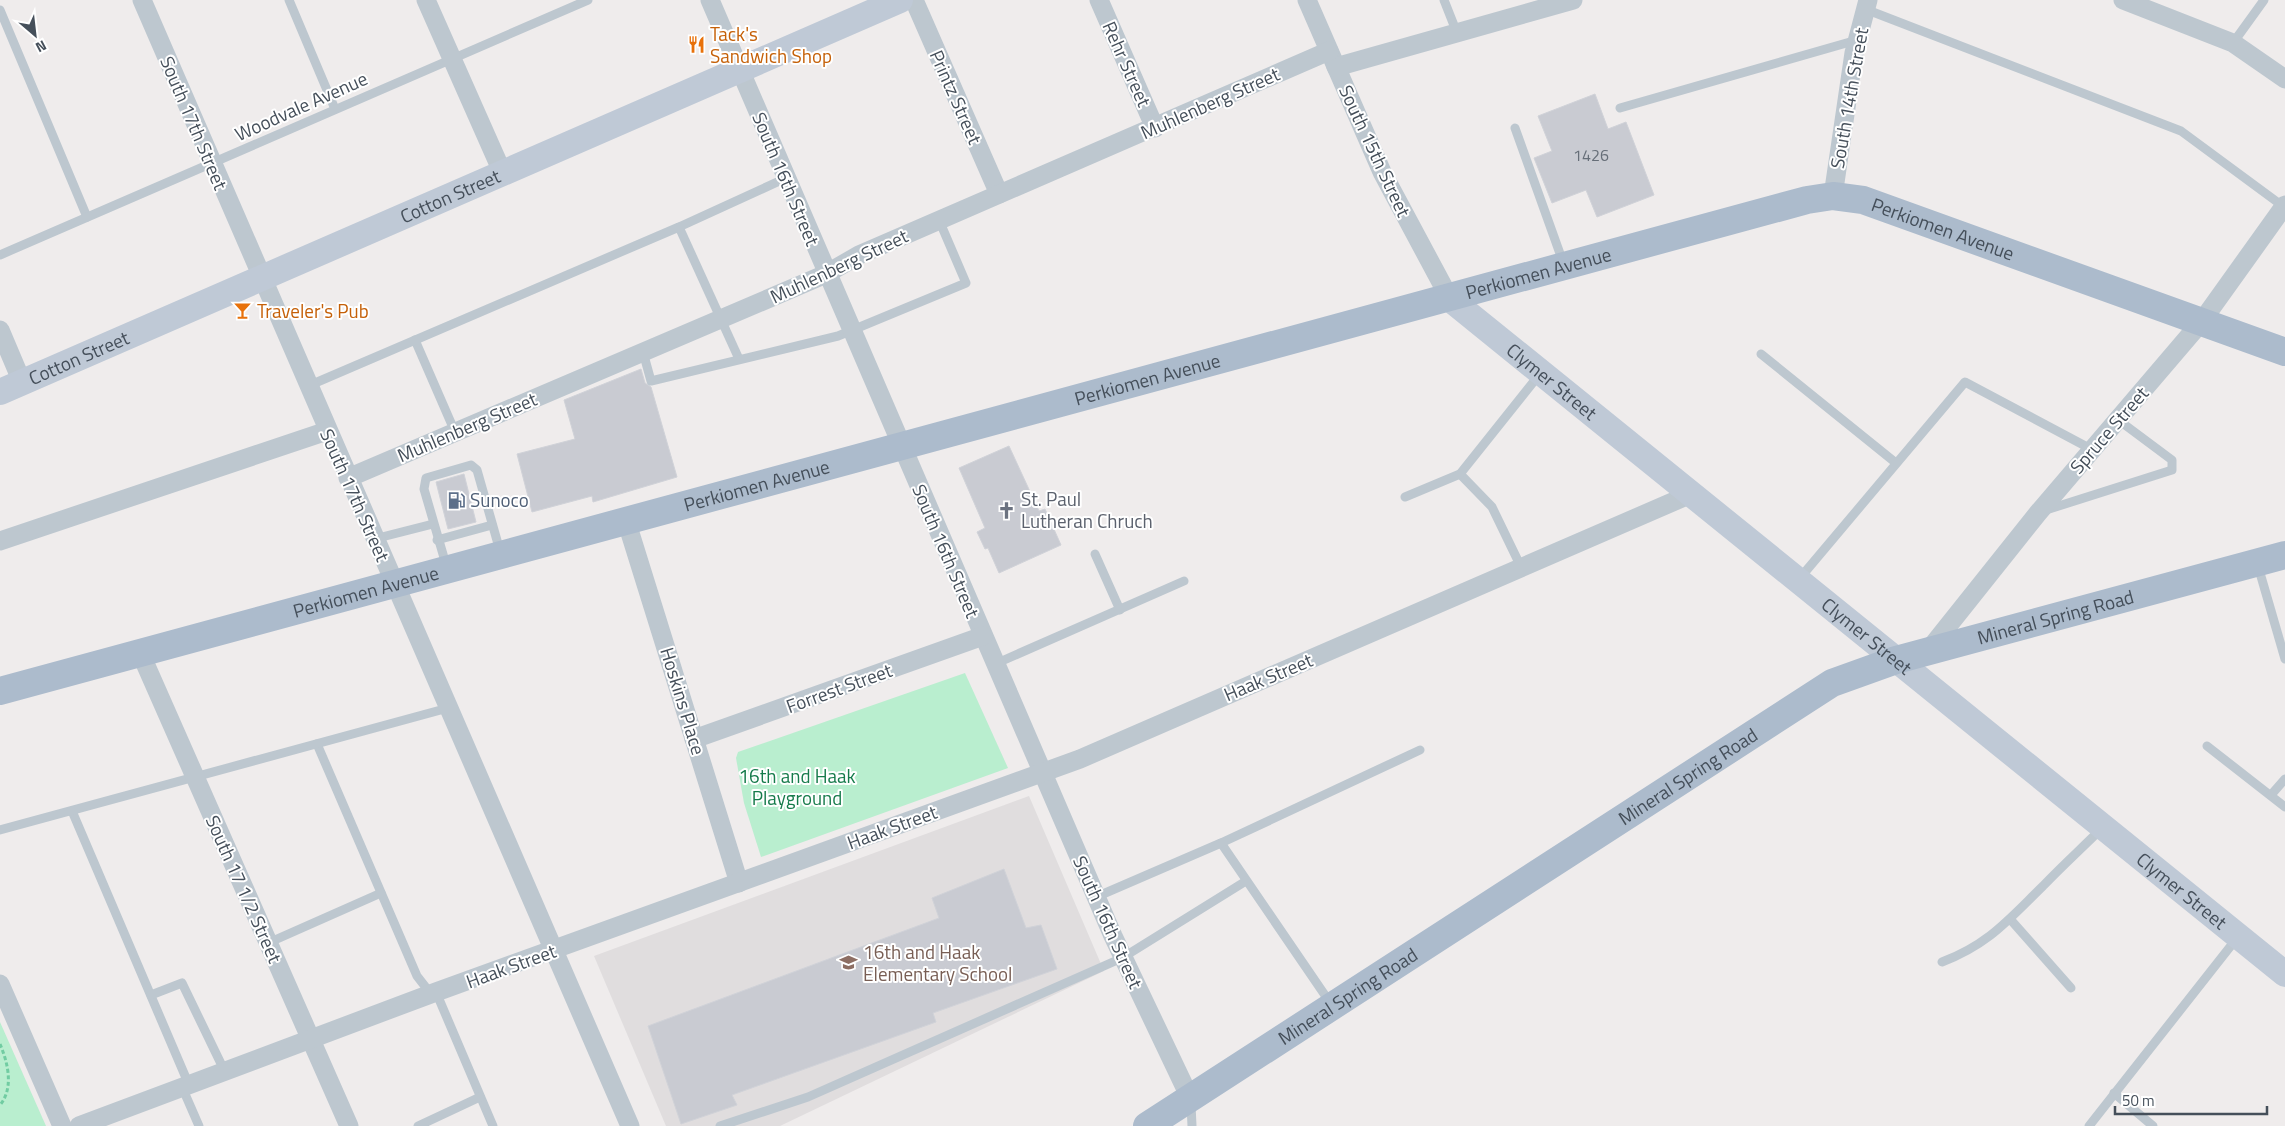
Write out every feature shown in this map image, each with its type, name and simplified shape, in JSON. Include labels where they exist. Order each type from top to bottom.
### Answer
[{"type":"main road","name":"Perkiomen Avenue","points":[[0,691],[447,568],[1450,299],[1807,200],[1833,196],[1863,200],[2285,352]]},
{"type":"main road","name":"Mineral Spring Road","points":[[1147,1126],[1832,683],[1896,660],[2285,555]]},
{"type":"street","name":"South 17th Street","points":[[142,0],[261,279],[630,1126]]},
{"type":"street","points":[[426,0],[503,174]]},
{"type":"street","name":"South 16th Street","points":[[710,0],[826,274],[1122,958],[1190,1098]]},
{"type":"street","name":"Cotton Street","points":[[11,387],[900,0]]},
{"type":"street","name":"Printz Street","points":[[914,0],[999,194]]},
{"type":"street","name":"Rehr Street","points":[[1099,0],[1155,128]]},
{"type":"street","name":"South 15th Street","points":[[1307,0],[1382,172],[1450,299]]},
{"type":"street","name":"Muhlenberg Street","points":[[348,478],[826,274],[859,255],[1155,128],[1332,59],[1457,33],[1573,0]]},
{"type":"street","points":[[2122,0],[2233,43],[2285,79]]},
{"type":"street","name":"South 14th Street","points":[[1833,196],[1857,40],[1866,5]]},
{"type":"street","name":"Spruce Street","points":[[1928,651],[2038,513],[2202,321],[2284,206]]},
{"type":"street","name":"Clymer Street","points":[[1450,299],[2285,974]]},
{"type":"street","points":[[0,330],[11,387]]},
{"type":"street","points":[[0,541],[327,431]]},
{"type":"street","name":"Haak Street","points":[[79,1126],[433,993],[1080,759],[1691,494]]},
{"type":"street","name":"Hoskins Place","points":[[626,520],[740,883]]},
{"type":"street","name":"Forrest Street","points":[[694,739],[983,636]]},
{"type":"street","name":"South 17 1/2 Street","points":[[140,652],[349,1126]]},
{"type":"street","points":[[0,984],[62,1126]]},
{"type":"lane","points":[[288,0],[335,109]]},
{"type":"lane","points":[[563,0],[567,9]]},
{"type":"lane","name":"Woodvale Avenue","points":[[0,255],[588,0]]},
{"type":"lane","points":[[1444,0],[1457,33]]},
{"type":"lane","points":[[2233,43],[2264,0]]},
{"type":"lane","points":[[1866,5],[2181,131],[2284,206]]},
{"type":"lane","points":[[0,10],[87,217]]},
{"type":"lane","points":[[1620,108],[1857,40]]},
{"type":"lane","points":[[1515,128],[1565,267]]},
{"type":"lane","points":[[308,386],[679,227],[786,178]]},
{"type":"lane","points":[[642,352],[652,381],[852,331],[966,283],[939,220]]},
{"type":"lane","points":[[679,227],[739,359]]},
{"type":"lane","points":[[415,340],[455,432]]},
{"type":"lane","points":[[1761,354],[1896,463]]},
{"type":"lane","points":[[1405,497],[1460,474],[1541,372]]},
{"type":"lane","points":[[1798,581],[1965,382],[2092,449]]},
{"type":"lane","points":[[2038,513],[2172,470],[2172,460],[2117,419]]},
{"type":"lane","points":[[447,568],[437,540],[424,490],[426,478],[471,465],[477,470],[500,554]]},
{"type":"lane","points":[[1460,474],[1492,507],[1522,567]]},
{"type":"lane","points":[[374,539],[434,524]]},
{"type":"lane","points":[[437,540],[492,525]]},
{"type":"lane","points":[[1095,554],[1120,610]]},
{"type":"lane","points":[[2257,562],[2285,659]]},
{"type":"lane","points":[[995,664],[1184,581]]},
{"type":"lane","points":[[0,830],[448,708]]},
{"type":"lane","points":[[317,744],[417,976],[433,993],[493,1126]]},
{"type":"lane","points":[[2207,746],[2285,807]]},
{"type":"lane","points":[[1096,898],[1221,843],[1420,750]]},
{"type":"lane","points":[[2271,795],[2285,779]]},
{"type":"lane","points":[[72,810],[151,995],[186,1086],[199,1126]]},
{"type":"lane","points":[[1942,962],[1964,953],[1986,940],[2010,919],[2103,827]]},
{"type":"lane","points":[[1221,843],[1333,1007]]},
{"type":"lane","points":[[720,1126],[808,1097],[1122,958],[1246,881]]},
{"type":"lane","points":[[268,943],[381,893]]},
{"type":"lane","points":[[2010,919],[2071,988]]},
{"type":"lane","points":[[2089,1126],[2212,972],[2238,936]]},
{"type":"lane","points":[[151,995],[182,982],[224,1072]]},
{"type":"lane","points":[[2114,1094],[2153,1126]]},
{"type":"lane","points":[[418,1126],[480,1097]]},
{"type":"lane","points":[[1190,1098],[1192,1126]]},
{"type":"path","points":[[0,1044],[6,1058],[8,1080],[7,1096],[0,1105]]},
{"type":"shaded area","name":"16th and Haak Elementary School","points":[[1029,796],[1104,971],[780,1126],[666,1126],[594,956]]},
{"type":"green space","name":"16th and Haak Playground","points":[[965,673],[1008,768],[761,857],[744,803],[736,758],[738,752]]},
{"type":"green space","points":[[0,1022],[46,1126],[0,1126]]},
{"type":"building","points":[[1595,94],[1608,129],[1626,122],[1654,195],[1597,217],[1586,190],[1552,203],[1534,158],[1552,151],[1538,116]]},
{"type":"building","points":[[641,369],[645,383],[651,387],[677,477],[593,502],[592,496],[532,512],[517,454],[575,439],[564,400]]},
{"type":"building","name":"St. Paul Lutheran Chruch","points":[[1009,446],[1039,511],[1045,509],[1061,545],[999,573],[988,548],[985,549],[977,532],[985,528],[959,468]]},
{"type":"building","name":"Sunoco","points":[[464,474],[476,522],[448,529],[436,482]]},
{"type":"building","points":[[1004,869],[1026,928],[1041,925],[1057,969],[933,1013],[936,1022],[732,1095],[737,1105],[681,1124],[648,1026],[939,918],[932,898]]},
{"type":"place","name":"Tack's Sandwich Shop","points":[[696,45]]},
{"type":"place","name":"Traveler's Pub","points":[[243,311]]},
{"type":"place","name":"Sunoco","points":[[456,500]]},
{"type":"place","name":"St. Paul Lutheran Chruch","points":[[1007,510]]},
{"type":"place","name":"16th and Haak Elementary School","points":[[849,963]]}]
